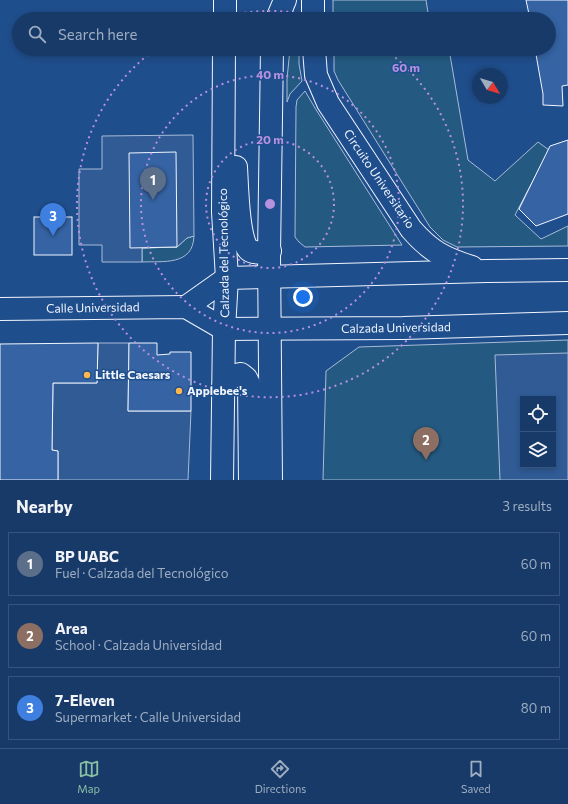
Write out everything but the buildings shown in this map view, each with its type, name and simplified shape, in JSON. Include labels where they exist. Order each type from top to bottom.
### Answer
[{"type":"main road","points":[[225,0],[225,12]]},
{"type":"main road","points":[[272,0],[272,12]]},
{"type":"main road","points":[[280,12],[284,0]]},
{"type":"main road","points":[[313,0],[313,12]]},
{"type":"main road","name":"Calzada del Tecnológico","points":[[222,480],[224,329],[227,278],[223,212],[224,56]]},
{"type":"main road","points":[[271,480],[270,251],[272,56]]},
{"type":"main road","name":"Circuito Universitario","points":[[315,56],[316,75],[328,103],[411,229],[422,242],[434,251],[454,262],[487,270]]},
{"type":"main road","points":[[223,146],[236,160],[241,233],[245,246],[250,251],[255,253],[270,251]]},
{"type":"main road","points":[[224,329],[186,307],[227,278],[487,270],[568,270]]},
{"type":"main road","name":"Calle Universidad","points":[[0,309],[186,307]]},
{"type":"main road","name":"Calzada Universidad","points":[[224,329],[270,330],[403,328],[568,323]]},
{"type":"main road","points":[[223,387],[230,378],[236,374],[241,374],[246,378],[249,384],[250,480]]},
{"type":"shaded area","points":[[333,0],[426,0],[428,12],[333,12]]},
{"type":"shaded area","points":[[289,56],[299,56],[302,81],[290,94],[287,102]]},
{"type":"shaded area","points":[[334,56],[450,56],[468,160],[495,181],[538,142],[549,150],[515,215],[541,239],[568,226],[568,246],[457,247],[443,240],[430,227],[338,80],[334,71]]},
{"type":"shaded area","points":[[305,91],[402,245],[305,247],[295,237],[296,107],[297,100]]},
{"type":"shaded area","points":[[193,135],[194,236],[187,238],[177,247],[142,248],[142,262],[102,262],[102,245],[79,245],[79,169],[102,169],[102,136]]},
{"type":"shaded area","points":[[194,236],[192,246],[188,253],[183,257],[176,260],[142,262],[142,248],[177,247],[187,238]]},
{"type":"shaded area","points":[[568,340],[568,480],[323,480],[326,371],[359,347]]},
{"type":"shaded area","points":[[98,343],[129,343],[128,411],[191,411],[188,480],[58,480],[58,451],[52,450],[53,383],[97,383]]},
{"type":"shaded area","points":[[568,353],[568,480],[500,480],[495,355]]},
{"type":"place","name":"BP UABC","points":[[153,200]]},
{"type":"place","name":"7-Eleven","points":[[53,236]]},
{"type":"place","name":"Little Caesars","points":[[87,375]]},
{"type":"place","name":"Applebee's","points":[[179,391]]},
{"type":"place","name":"Area","points":[[426,460]]}]
